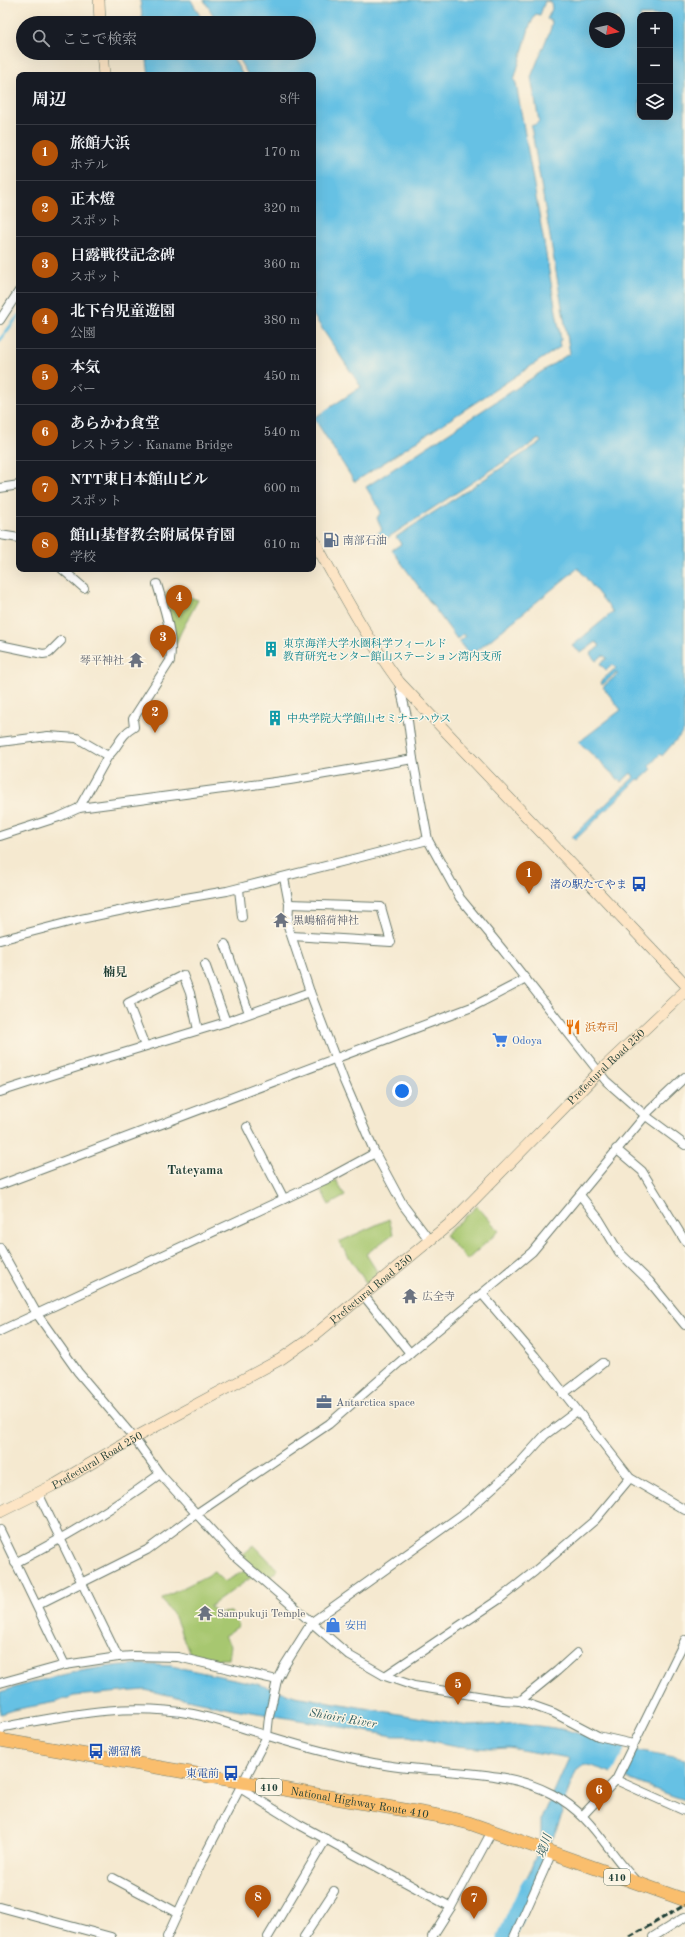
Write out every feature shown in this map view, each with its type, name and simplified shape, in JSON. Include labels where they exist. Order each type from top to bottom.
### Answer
[{"type":"highway","name":"National Highway Route 410","points":[[0,1740],[241,1785],[404,1809],[457,1820],[492,1831],[685,1900]]},
{"type":"main road","points":[[99,0],[100,16]]},
{"type":"main road","points":[[103,60],[104,72]]},
{"type":"main road","points":[[316,545],[380,657],[399,682],[685,984]]},
{"type":"main road","name":"Prefectural Road 250","points":[[0,1512],[38,1493],[134,1438],[281,1359],[311,1338],[364,1296],[452,1222],[599,1072],[685,991]]},
{"type":"street","points":[[0,320],[16,300]]},
{"type":"street","points":[[0,488],[16,485]]},
{"type":"street","points":[[0,535],[16,538]]},
{"type":"street","points":[[65,572],[84,588]]},
{"type":"street","points":[[79,808],[108,756],[114,751],[124,733],[134,727],[133,719],[170,661],[172,653],[169,625],[157,584]]},
{"type":"street","points":[[0,645],[43,654],[50,653],[61,641]]},
{"type":"street","points":[[399,682],[408,722],[413,759],[428,840],[460,898],[599,1072],[621,1095],[685,1146]]},
{"type":"street","points":[[0,742],[48,736],[77,738],[108,756]]},
{"type":"street","points":[[0,836],[59,817],[79,808],[290,780],[413,759]]},
{"type":"street","points":[[0,940],[81,919],[284,878],[293,874],[428,840]]},
{"type":"street","points":[[284,878],[289,904],[288,926],[310,992],[336,1059],[375,1153],[403,1205],[430,1241]]},
{"type":"street","points":[[239,888],[242,917]]},
{"type":"street","points":[[289,904],[381,907],[391,942],[292,936]]},
{"type":"street","points":[[225,944],[249,1013]]},
{"type":"street","points":[[205,964],[226,1022]]},
{"type":"street","points":[[145,1046],[128,1003],[183,975],[190,993],[198,1030]]},
{"type":"street","points":[[0,1185],[472,1008],[526,980]]},
{"type":"street","points":[[0,1092],[226,1022],[310,992]]},
{"type":"street","points":[[37,1605],[84,1583],[147,1550],[196,1514],[329,1424],[410,1353],[532,1252],[616,1149],[650,1110],[685,1077]]},
{"type":"street","points":[[247,1127],[284,1199]]},
{"type":"street","points":[[616,1149],[642,1171],[685,1241]]},
{"type":"street","points":[[0,1331],[327,1179],[375,1153]]},
{"type":"street","points":[[580,1195],[599,1219],[619,1252],[649,1281],[685,1325]]},
{"type":"street","points":[[0,1248],[37,1314],[78,1372],[134,1438],[160,1474],[235,1556],[350,1656],[385,1676],[414,1686],[503,1700],[520,1701],[554,1713],[598,1736],[632,1746]]},
{"type":"street","points":[[482,1294],[535,1356],[563,1394],[630,1478],[685,1510]]},
{"type":"street","points":[[364,1296],[410,1353]]},
{"type":"street","points":[[563,1394],[603,1363]]},
{"type":"street","points":[[167,1937],[241,1785],[267,1736],[269,1717],[277,1684],[283,1668],[312,1622],[467,1511],[521,1462],[545,1435],[577,1411]]},
{"type":"street","points":[[15,1563],[60,1540],[114,1508],[160,1474]]},
{"type":"street","points":[[385,1676],[498,1600],[535,1571],[595,1520],[630,1478]]},
{"type":"street","points":[[38,1493],[60,1540],[84,1583],[118,1657]]},
{"type":"street","points":[[0,1530],[65,1665]]},
{"type":"street","points":[[583,1815],[617,1779],[685,1640]]},
{"type":"street","points":[[520,1701],[557,1671],[576,1653]]},
{"type":"street","points":[[0,1683],[65,1665],[118,1657],[178,1656],[277,1684]]},
{"type":"street","points":[[0,1731],[4,1727],[95,1710],[125,1708],[192,1714],[333,1754],[386,1765],[494,1777],[527,1784],[553,1794],[583,1815],[638,1884]]},
{"type":"street","points":[[617,1779],[685,1811]]},
{"type":"street","points":[[241,1785],[326,1839],[451,1907]]},
{"type":"street","points":[[432,1937],[451,1907],[492,1831]]},
{"type":"street","points":[[268,1937],[326,1839]]},
{"type":"street","points":[[514,1937],[551,1852]]},
{"type":"street","points":[[113,1878],[178,1913]]},
{"type":"street","points":[[304,1937],[334,1891]]},
{"type":"street","points":[[0,1907],[87,1934],[111,1937]]},
{"type":"street","points":[[654,1937],[685,1917]]},
{"type":"green space","points":[[169,590],[198,600],[174,648],[165,599],[166,593]]},
{"type":"green space","points":[[336,1180],[345,1196],[329,1205],[320,1189]]},
{"type":"green space","points":[[477,1206],[499,1231],[467,1260],[445,1235]]},
{"type":"green space","points":[[389,1219],[393,1234],[366,1254],[378,1273],[367,1284],[339,1242]]},
{"type":"green space","points":[[254,1545],[278,1570],[270,1577],[265,1578],[241,1556]]},
{"type":"green space","points":[[246,1570],[252,1577],[209,1607],[220,1613],[231,1612],[239,1626],[224,1636],[231,1645],[229,1659],[217,1659],[190,1655],[175,1617],[162,1600],[163,1598],[214,1572],[224,1582]]},
{"type":"water","points":[[140,0],[191,0],[200,16],[142,16]]},
{"type":"water","points":[[204,0],[685,0],[684,731],[662,756],[660,754],[649,766],[652,769],[640,780],[638,779],[575,840],[572,837],[634,777],[631,773],[621,782],[579,742],[621,710],[603,687],[618,674],[616,673],[602,685],[600,682],[616,668],[613,665],[606,670],[600,664],[607,658],[603,655],[596,661],[590,654],[600,646],[596,642],[581,653],[572,646],[613,612],[578,568],[473,654],[471,651],[468,653],[459,642],[466,636],[463,634],[457,639],[392,550],[401,544],[396,537],[541,442],[539,439],[381,542],[377,534],[382,530],[377,518],[381,512],[366,487],[570,353],[531,126],[539,121],[531,77],[551,28],[552,21],[547,19],[552,9],[551,2],[545,1],[540,15],[536,14],[530,25],[514,80],[516,83],[561,340],[559,341],[560,347],[356,481],[354,481],[316,421],[316,417],[361,387],[316,320],[316,72],[246,72],[239,60],[316,60],[316,16],[214,16]]},
{"type":"water","points":[[147,60],[234,60],[241,72],[149,72]]},
{"type":"water","name":"Shioiri River","points":[[139,1664],[171,1666],[258,1684],[295,1696],[469,1726],[520,1723],[567,1730],[620,1747],[685,1759],[685,1800],[585,1764],[576,1771],[562,1807],[563,1813],[523,1909],[515,1906],[515,1902],[522,1891],[541,1843],[541,1821],[569,1758],[509,1748],[490,1749],[457,1746],[408,1736],[394,1736],[234,1709],[145,1690],[74,1696],[56,1702],[0,1714],[0,1692],[34,1682],[86,1670]]},
{"type":"pier","points":[[626,1747],[635,1749],[630,1760],[630,1765],[626,1767],[621,1779],[612,1774]]},
{"type":"waterway","points":[[0,340],[16,319]]},
{"type":"waterway","name":"境川","points":[[506,1937],[529,1886]]},
{"type":"railway","points":[[630,1937],[685,1905]]},
{"type":"place","name":"南部石油","points":[[331,540]]},
{"type":"place","name":"北下台児童遊園","points":[[179,618]]},
{"type":"place","name":"東京海洋大学水圏科学フィールド 教育研究センター館山ステーション湾内支所","points":[[271,649]]},
{"type":"place","name":"日露戦役記念碑","points":[[163,658]]},
{"type":"place","name":"琴平神社","points":[[136,660]]},
{"type":"place","name":"中央学院大学館山セミナーハウス","points":[[275,718]]},
{"type":"place","name":"正木燈","points":[[155,733]]},
{"type":"place","name":"渚の駅たてやま","points":[[639,884]]},
{"type":"place","name":"旅館大浜","points":[[529,894]]},
{"type":"place","name":"黒嶋稲荷神社","points":[[281,920]]},
{"type":"place","name":"浜寿司","points":[[573,1027]]},
{"type":"place","name":"Odoya","points":[[500,1040]]},
{"type":"place","name":"広全寺","points":[[410,1296]]},
{"type":"place","name":"Antarctica space","points":[[324,1402]]},
{"type":"place","name":"Sampukuji Temple","points":[[205,1613]]},
{"type":"place","name":"安田","points":[[333,1625]]},
{"type":"place","name":"本気","points":[[458,1705]]},
{"type":"place","name":"潮留橋","points":[[96,1751]]},
{"type":"place","name":"東電前","points":[[231,1773]]},
{"type":"place","name":"あらかわ食堂","points":[[599,1811]]},
{"type":"place","name":"館山基督教会附属保育園","points":[[258,1918]]},
{"type":"place","name":"NTT東日本館山ビル","points":[[474,1919]]},
{"type":"district","name":"楠見","points":[[115,972]]},
{"type":"district","name":"Tateyama","points":[[195,1169]]}]
